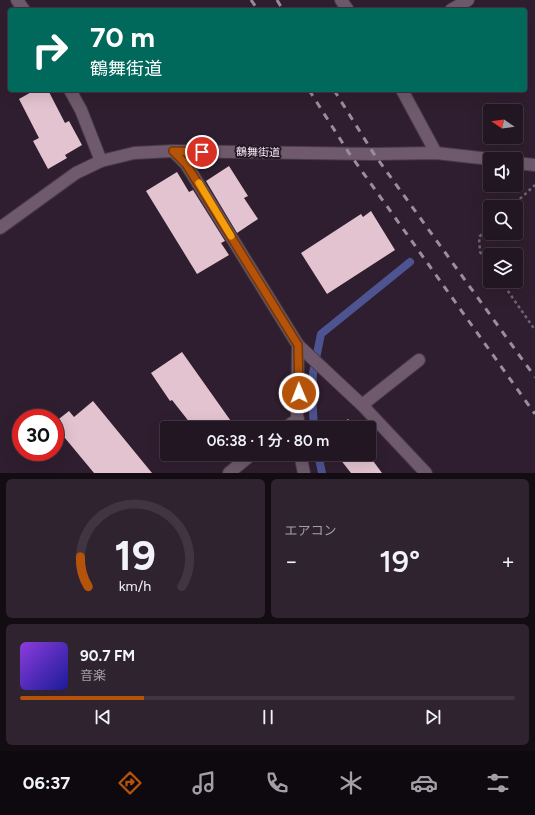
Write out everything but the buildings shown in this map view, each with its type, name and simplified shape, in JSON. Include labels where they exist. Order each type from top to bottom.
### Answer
[{"type":"street","points":[[454,8],[468,0]]},
{"type":"street","points":[[71,92],[81,110],[101,161]]},
{"type":"street","points":[[403,92],[436,153]]},
{"type":"street","points":[[173,151],[186,164],[298,345],[362,405],[426,473]]},
{"type":"street","name":"鶴舞街道","points":[[0,228],[76,173],[101,161],[134,153],[173,151],[374,154],[436,153],[483,158]]},
{"type":"street","points":[[523,164],[535,165]]},
{"type":"street","points":[[298,345],[298,421]]},
{"type":"street","points":[[362,405],[419,360]]},
{"type":"street","points":[[229,473],[244,461]]},
{"type":"street","points":[[301,461],[304,473]]},
{"type":"path","points":[[518,200],[535,184]]},
{"type":"path","points":[[483,232],[478,237],[480,252],[483,256]]},
{"type":"path","points":[[506,288],[535,330]]},
{"type":"waterway","points":[[314,421],[312,396],[313,373],[321,334],[410,262]]},
{"type":"waterway","points":[[319,461],[322,473]]},
{"type":"railway","points":[[251,0],[257,8]]},
{"type":"railway","points":[[277,0],[282,8]]},
{"type":"railway","points":[[310,92],[349,153],[535,414]]},
{"type":"railway","points":[[335,92],[374,154],[535,377]]},
{"type":"slow traffic","points":[[199,183],[231,236]]},
{"type":"route","points":[[202,152],[173,151],[186,164],[298,345],[299,393]]}]
